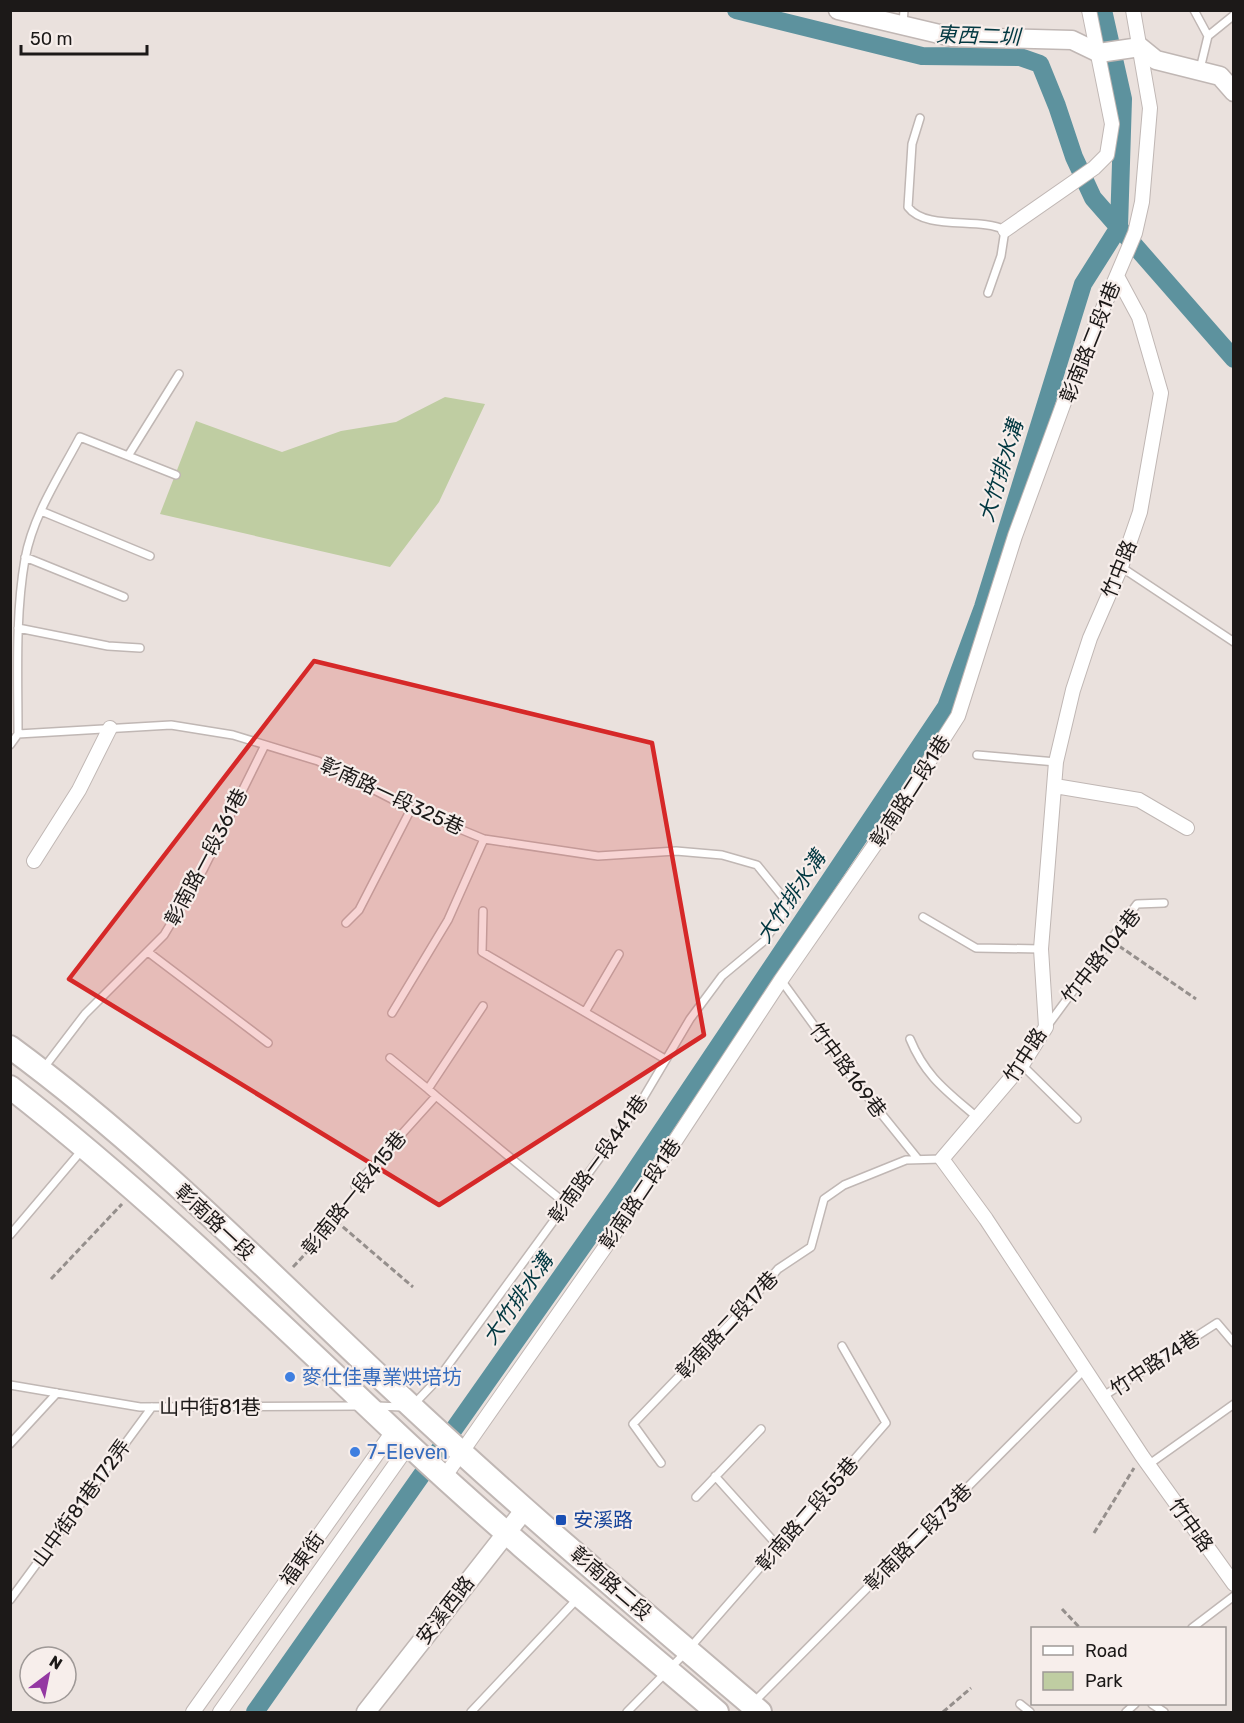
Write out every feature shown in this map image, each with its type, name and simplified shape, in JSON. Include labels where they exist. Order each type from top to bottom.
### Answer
[{"type":"main road","name":"彰南路一段","points":[[10,1047],[42,1070],[199,1205],[432,1425]]},
{"type":"main road","name":"彰南路一段","points":[[10,1087],[85,1146],[233,1279],[445,1476]]},
{"type":"main road","name":"福東街","points":[[401,1437],[411,1407]]},
{"type":"main road","name":"彰南路二段","points":[[432,1425],[756,1709]]},
{"type":"main road","points":[[401,1437],[432,1425]]},
{"type":"main road","name":"彰南路二段","points":[[445,1476],[717,1713]]},
{"type":"street","points":[[838,10],[903,18],[952,37],[1072,40],[1099,53],[1140,47],[1156,60],[1200,69],[1220,76],[1233,92]]},
{"type":"street","points":[[1005,230],[1094,168],[1107,155],[1112,124],[1089,10]]},
{"type":"street","name":"彰南路二段1巷","points":[[445,1476],[608,1243],[781,980],[885,830],[958,716],[1015,536],[1070,386],[1136,233],[1142,202],[1150,108],[1133,10]]},
{"type":"street","name":"竹中路","points":[[1117,276],[1139,317],[1161,393],[1140,513],[1080,669],[1056,762],[1041,949],[1046,1027],[1022,1065],[979,1119],[942,1159],[986,1219],[1145,1460],[1233,1584]]},
{"type":"street","points":[[34,861],[79,790],[110,728]]},
{"type":"street","points":[[1055,786],[1139,800],[1187,828]]},
{"type":"street","name":"福東街","points":[[193,1713],[338,1509],[401,1437]]},
{"type":"street","name":"福東街","points":[[220,1713],[355,1522],[401,1437]]},
{"type":"street","points":[[338,1509],[355,1522]]},
{"type":"street","name":"安溪西路","points":[[366,1713],[506,1531],[526,1509]]},
{"type":"street","points":[[299,1563],[317,1575]]},
{"type":"street","points":[[233,1657],[250,1670]]},
{"type":"lane","points":[[1194,10],[1208,36]]},
{"type":"lane","points":[[1200,69],[1208,36],[1233,15]]},
{"type":"lane","points":[[920,118],[912,144],[908,207],[913,213],[933,220],[994,225],[1005,230],[1001,256],[988,293]]},
{"type":"lane","points":[[128,456],[179,374]]},
{"type":"lane","points":[[10,745],[18,734],[18,628],[26,558],[41,511],[80,437],[176,475]]},
{"type":"lane","points":[[41,511],[150,556]]},
{"type":"lane","points":[[26,558],[124,597]]},
{"type":"lane","points":[[1121,567],[1233,642]]},
{"type":"lane","points":[[18,628],[108,646],[140,648]]},
{"type":"lane","name":"彰南路一段325巷","points":[[18,734],[171,725],[233,735],[318,761],[411,809],[484,839],[598,856],[676,851],[722,855],[757,865],[787,902],[784,912]]},
{"type":"lane","name":"彰南路一段361巷","points":[[42,1070],[85,1014],[164,935],[203,870],[265,744]]},
{"type":"lane","points":[[977,755],[1056,762]]},
{"type":"lane","points":[[346,923],[359,910],[411,809]]},
{"type":"lane","points":[[392,1013],[448,920],[484,839]]},
{"type":"lane","name":"竹中路104巷","points":[[1046,1027],[1137,904],[1164,903]]},
{"type":"lane","points":[[483,911],[482,952],[665,1059]]},
{"type":"lane","name":"彰南路一段441巷","points":[[411,1407],[438,1379],[642,1100],[665,1059],[722,976],[764,941],[784,912]]},
{"type":"lane","points":[[923,917],[976,948],[1041,949]]},
{"type":"lane","points":[[148,952],[268,1042]]},
{"type":"lane","points":[[585,1012],[619,954]]},
{"type":"lane","name":"竹中路169巷","points":[[781,980],[850,1075],[917,1158]]},
{"type":"lane","points":[[428,1089],[483,1006]]},
{"type":"lane","points":[[910,1039],[931,1077],[979,1119]]},
{"type":"lane","points":[[390,1058],[566,1204]]},
{"type":"lane","points":[[1022,1065],[1077,1119]]},
{"type":"lane","name":"彰南路一段415巷","points":[[355,1186],[436,1096]]},
{"type":"lane","points":[[10,1235],[85,1146]]},
{"type":"lane","name":"彰南路二段17巷","points":[[661,1463],[633,1424],[742,1311],[778,1269],[811,1248],[824,1199],[843,1185],[906,1160],[942,1159]]},
{"type":"lane","name":"竹中路74巷","points":[[1102,1397],[1217,1323],[1233,1343]]},
{"type":"lane","name":"彰南路二段55巷","points":[[627,1713],[688,1650],[886,1423],[842,1346]]},
{"type":"lane","name":"彰南路二段73巷","points":[[756,1709],[1084,1370]]},
{"type":"lane","name":"山中街81巷","points":[[10,1386],[152,1407],[411,1407]]},
{"type":"lane","points":[[10,1444],[57,1393]]},
{"type":"lane","points":[[1145,1460],[1233,1404]]},
{"type":"lane","name":"山中街81巷172弄","points":[[10,1600],[152,1407]]},
{"type":"lane","points":[[696,1497],[761,1429]]},
{"type":"lane","points":[[715,1476],[778,1546]]},
{"type":"lane","points":[[471,1713],[580,1595]]},
{"type":"lane","points":[[1194,1627],[1233,1596]]},
{"type":"lane","points":[[1020,1704],[1030,1713]]},
{"type":"path","points":[[1110,940],[1196,999]]},
{"type":"path","name":"彰南路一段415巷","points":[[279,1281],[336,1221],[355,1186]]},
{"type":"path","points":[[51,1279],[135,1191]]},
{"type":"path","points":[[336,1221],[412,1287]]},
{"type":"path","points":[[1094,1533],[1145,1460]]},
{"type":"path","points":[[1062,1609],[1078,1627]]},
{"type":"path","points":[[943,1713],[971,1688]]},
{"type":"highlighted area","points":[[314,661],[652,743],[704,1035],[439,1205],[69,979]]},
{"type":"green space","points":[[445,397],[485,404],[439,502],[390,567],[160,514],[196,421],[282,452],[341,431],[396,422]]},
{"type":"waterway","name":"東西二圳","points":[[736,10],[922,56],[1020,57],[1040,64],[1074,157],[1093,198],[1234,359]]},
{"type":"waterway","name":"大竹排水溝","points":[[255,1712],[622,1190],[946,707],[983,607],[1083,284],[1119,227],[1123,99],[1103,10]]},
{"type":"place","name":"麥仕佳專業烘培坊","points":[[290,1377]]},
{"type":"place","name":"7-Eleven","points":[[355,1452]]},
{"type":"place","name":"安溪路","points":[[561,1520]]}]
